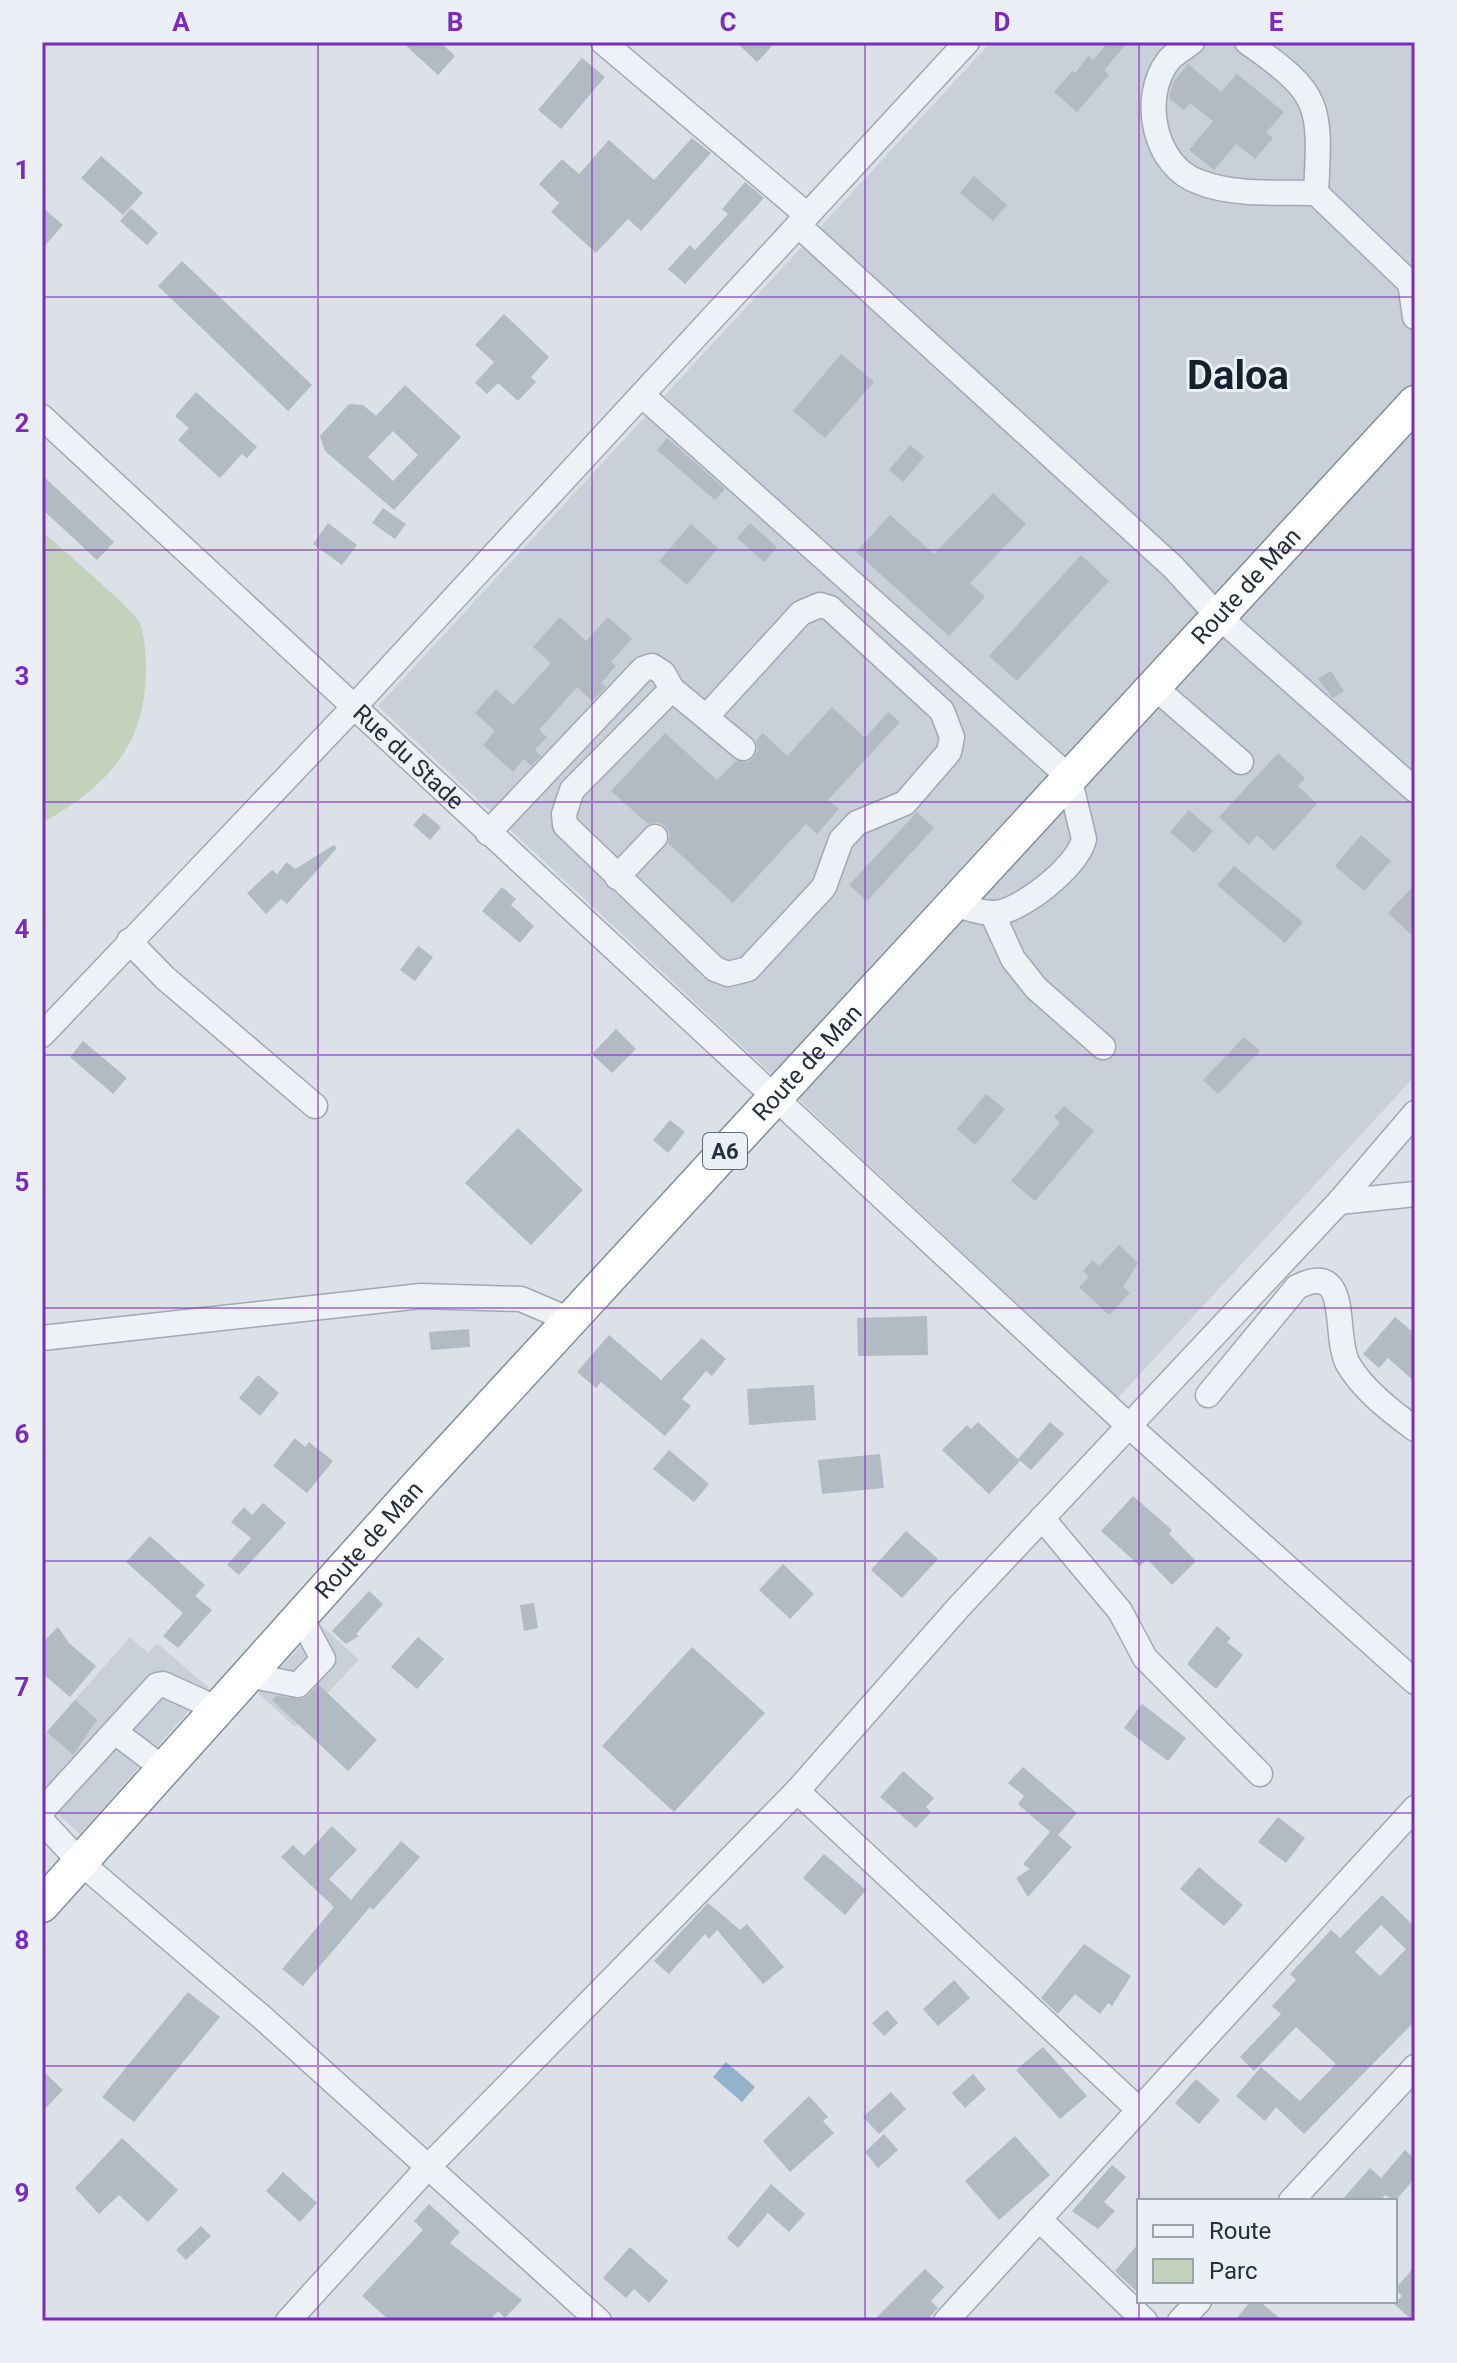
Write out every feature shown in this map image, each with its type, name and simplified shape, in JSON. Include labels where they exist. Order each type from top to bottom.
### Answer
[{"type":"highway","name":"Route de Man","points":[[42,1905],[570,1320],[1415,403]]},
{"type":"street","points":[[603,42],[803,220],[1173,567],[1218,616],[1415,790]]},
{"type":"street","points":[[42,1035],[353,708],[967,42]]},
{"type":"street","points":[[1192,42],[1168,61],[1154,94],[1155,131],[1168,158],[1197,182],[1238,191],[1316,193],[1413,283],[1415,317]]},
{"type":"street","points":[[1247,42],[1296,76],[1312,101],[1319,139],[1316,193]]},
{"type":"street","points":[[642,395],[1069,777],[1084,839],[1082,847],[1050,884],[1004,911],[992,913],[952,904]]},
{"type":"street","name":"Rue du Stade","points":[[42,417],[488,833],[777,1095],[1129,1426],[1415,1682]]},
{"type":"street","points":[[672,689],[572,790],[564,814],[571,833],[715,969],[728,974],[738,973],[748,969],[824,887],[841,840],[857,823],[905,803],[949,752],[952,737],[942,711],[830,608],[820,605],[801,613],[707,716]]},
{"type":"street","points":[[488,833],[643,669],[652,666],[663,673],[672,689],[743,748]]},
{"type":"street","points":[[1153,686],[1241,762]]},
{"type":"street","points":[[617,877],[655,837]]},
{"type":"street","points":[[992,913],[1013,959],[1036,988],[1103,1047]]},
{"type":"street","points":[[129,941],[165,978],[315,1106]]},
{"type":"street","points":[[288,2321],[429,2166],[797,1791],[958,1608],[1339,1202],[1415,1113]]},
{"type":"street","points":[[1339,1202],[1415,1194]]},
{"type":"street","points":[[1208,1395],[1297,1287],[1315,1278],[1325,1281],[1334,1290],[1347,1363],[1386,1407],[1415,1429]]},
{"type":"street","points":[[42,1338],[421,1296],[521,1299],[570,1320]]},
{"type":"street","points":[[1042,1518],[1120,1611],[1145,1658],[1260,1774]]},
{"type":"street","points":[[248,1675],[298,1685],[323,1659],[300,1616]]},
{"type":"street","points":[[42,1811],[157,1685],[163,1684],[218,1709]]},
{"type":"street","points":[[115,1732],[164,1769]]},
{"type":"street","points":[[797,1791],[1139,2110]]},
{"type":"street","points":[[946,2321],[1415,1808]]},
{"type":"street","points":[[42,1821],[80,1862],[264,2019],[429,2166],[580,2312],[599,2321]]},
{"type":"street","points":[[1293,2199],[1415,2067]]},
{"type":"street","points":[[1039,2219],[1145,2321]]},
{"type":"street","points":[[1180,2321],[1197,2303]]},
{"type":"shaded area","points":[[991,42],[1415,42],[1415,1076],[1118,1398],[378,706]]},
{"type":"shaded area","points":[[321,1625],[359,1660],[295,1727],[257,1692]]},
{"type":"shaded area","points":[[130,1637],[148,1653],[157,1643],[209,1688],[80,1834],[42,1800],[42,1737]]},
{"type":"green space","points":[[42,531],[135,616],[143,634],[146,671],[138,722],[118,762],[85,795],[42,823]]},
{"type":"water","points":[[726,2062],[755,2087],[742,2102],[713,2077]]},
{"type":"building","points":[[402,42],[440,42],[455,56],[438,75]]},
{"type":"building","points":[[736,42],[776,42],[757,62]]},
{"type":"building","points":[[1108,42],[1128,42],[1104,70],[1109,75],[1077,112],[1054,92],[1088,56],[1093,60]]},
{"type":"building","points":[[582,58],[605,77],[561,129],[538,110]]},
{"type":"building","points":[[1188,64],[1221,92],[1237,74],[1284,112],[1266,133],[1273,138],[1255,159],[1236,144],[1214,170],[1189,150],[1213,121],[1190,103],[1184,110],[1169,98],[1173,82]]},
{"type":"building","points":[[692,138],[711,153],[641,231],[628,219],[596,253],[551,212],[559,203],[539,184],[562,159],[579,174],[609,140],[654,180]]},
{"type":"building","points":[[101,156],[143,193],[123,215],[81,178]]},
{"type":"building","points":[[974,176],[1007,205],[993,221],[960,193]]},
{"type":"building","points":[[745,182],[764,198],[685,284],[668,269],[690,245],[695,250],[728,214],[722,209]]},
{"type":"building","points":[[42,207],[63,225],[42,249]]},
{"type":"building","points":[[131,208],[158,233],[147,245],[120,221]]},
{"type":"building","points":[[182,261],[312,385],[288,411],[158,286]]},
{"type":"building","points":[[504,314],[549,357],[531,377],[536,382],[518,401],[498,383],[487,394],[475,383],[494,362],[475,345]]},
{"type":"building","points":[[841,354],[874,382],[825,438],[793,411]]},
{"type":"building","points":[[405,385],[461,437],[394,510],[325,451],[320,436],[349,404],[363,405],[376,416]],"holes":[[[393,431],[418,455],[393,481],[368,457]]]},
{"type":"building","points":[[196,392],[257,447],[247,458],[242,454],[220,478],[178,440],[189,428],[175,416]]},
{"type":"building","points":[[667,438],[725,489],[715,500],[657,450]]},
{"type":"building","points":[[910,445],[924,457],[903,482],[889,470]]},
{"type":"building","points":[[42,475],[114,542],[97,560],[42,509]]},
{"type":"building","points":[[993,493],[1026,524],[970,583],[985,597],[949,636],[856,552],[890,515],[934,554]]},
{"type":"building","points":[[383,508],[406,524],[395,539],[372,523]]},
{"type":"building","points":[[328,523],[357,545],[342,565],[313,544]]},
{"type":"building","points":[[750,523],[777,547],[764,562],[737,538]]},
{"type":"building","points":[[691,524],[718,548],[687,585],[659,561]]},
{"type":"building","points":[[1081,555],[1109,581],[1017,681],[989,656]]},
{"type":"building","points":[[560,617],[586,641],[608,617],[632,639],[611,662],[616,666],[601,683],[606,687],[592,701],[577,687],[539,730],[547,737],[535,750],[541,756],[531,766],[524,759],[513,772],[483,745],[495,731],[475,713],[496,689],[513,705],[551,663],[533,647]]},
{"type":"building","points":[[1331,671],[1344,691],[1333,698],[1318,679]]},
{"type":"building","points":[[832,707],[865,738],[888,712],[900,722],[828,800],[839,809],[817,834],[806,824],[733,903],[668,843],[670,834],[665,826],[658,822],[648,824],[611,791],[665,733],[717,780],[736,761],[747,762],[754,758],[758,750],[756,741],[763,733],[787,756]]},
{"type":"building","points":[[1278,753],[1305,778],[1298,786],[1317,804],[1274,851],[1257,835],[1249,845],[1219,817]]},
{"type":"building","points":[[1189,810],[1213,831],[1194,853],[1170,832]]},
{"type":"building","points":[[917,812],[934,828],[867,901],[849,885]]},
{"type":"building","points":[[424,813],[441,827],[430,840],[413,825]]},
{"type":"building","points":[[1361,835],[1391,861],[1364,891],[1335,866]]},
{"type":"building","points":[[334,845],[337,848],[287,904],[281,899],[266,914],[247,893],[272,870],[277,874],[287,862],[295,869]]},
{"type":"building","points":[[1234,866],[1303,922],[1285,943],[1217,885]]},
{"type":"building","points":[[1415,884],[1415,938],[1388,913]]},
{"type":"building","points":[[502,887],[516,899],[511,905],[534,926],[520,943],[482,911]]},
{"type":"building","points":[[418,946],[433,957],[415,981],[400,970]]},
{"type":"building","points":[[616,1029],[636,1049],[612,1073],[592,1054]]},
{"type":"building","points":[[1244,1037],[1260,1051],[1218,1094],[1203,1080]]},
{"type":"building","points":[[83,1041],[127,1078],[113,1094],[70,1057]]},
{"type":"building","points":[[986,1094],[1005,1109],[975,1145],[957,1129]]},
{"type":"building","points":[[1064,1106],[1094,1131],[1035,1201],[1011,1181],[1060,1123],[1054,1117]]},
{"type":"building","points":[[670,1120],[685,1132],[668,1153],[653,1140]]},
{"type":"building","points":[[518,1128],[583,1190],[531,1245],[465,1183]]},
{"type":"building","points":[[1119,1245],[1138,1263],[1123,1287],[1130,1293],[1109,1315],[1079,1287],[1089,1277],[1083,1271],[1093,1260],[1099,1266]]},
{"type":"building","points":[[927,1316],[928,1355],[858,1356],[857,1318]]},
{"type":"building","points":[[1395,1317],[1415,1334],[1415,1382],[1388,1358],[1379,1368],[1363,1354]]},
{"type":"building","points":[[469,1329],[470,1347],[431,1350],[429,1332]]},
{"type":"building","points":[[609,1335],[661,1380],[702,1338],[726,1359],[712,1376],[706,1371],[682,1399],[691,1406],[665,1436],[601,1382],[596,1388],[577,1372]]},
{"type":"building","points":[[258,1375],[279,1393],[260,1416],[239,1398]]},
{"type":"building","points":[[814,1385],[816,1420],[749,1425],[747,1389]]},
{"type":"building","points":[[978,1422],[1020,1461],[989,1494],[942,1450],[967,1425],[971,1429]]},
{"type":"building","points":[[1050,1422],[1064,1434],[1031,1470],[1018,1459]]},
{"type":"building","points":[[295,1438],[305,1447],[309,1442],[333,1461],[307,1493],[273,1466]]},
{"type":"building","points":[[669,1450],[709,1484],[694,1502],[653,1469]]},
{"type":"building","points":[[880,1454],[884,1488],[822,1494],[818,1460]]},
{"type":"building","points":[[1133,1496],[1172,1530],[1169,1534],[1196,1561],[1172,1585],[1147,1559],[1140,1566],[1101,1531]]},
{"type":"building","points":[[263,1503],[286,1523],[239,1575],[227,1565],[251,1538],[231,1522],[244,1507],[252,1515]]},
{"type":"building","points":[[906,1531],[938,1559],[902,1598],[871,1570]]},
{"type":"building","points":[[150,1536],[205,1585],[195,1596],[212,1610],[178,1648],[163,1636],[183,1613],[126,1562]]},
{"type":"building","points":[[783,1564],[814,1594],[790,1619],[759,1590]]},
{"type":"building","points":[[369,1591],[383,1604],[356,1634],[359,1636],[346,1644],[332,1631]]},
{"type":"building","points":[[534,1603],[538,1628],[524,1631],[520,1605]]},
{"type":"building","points":[[1217,1626],[1231,1638],[1227,1642],[1243,1655],[1216,1689],[1187,1664]]},
{"type":"building","points":[[58,1627],[69,1643],[96,1666],[70,1697],[42,1673],[42,1643]]},
{"type":"building","points":[[418,1637],[444,1659],[417,1689],[391,1667]]},
{"type":"building","points":[[692,1647],[765,1713],[674,1812],[602,1746]]},
{"type":"building","points":[[319,1685],[377,1740],[348,1771],[272,1700],[276,1696],[303,1699]]},
{"type":"building","points":[[75,1700],[97,1720],[73,1755],[47,1732]]},
{"type":"building","points":[[1142,1704],[1186,1738],[1168,1761],[1124,1728]]},
{"type":"building","points":[[1023,1767],[1077,1813],[1058,1835],[1072,1847],[1028,1897],[1016,1878],[1030,1869],[1023,1864],[1050,1832],[1018,1804],[1024,1796],[1008,1783]]},
{"type":"building","points":[[903,1771],[934,1798],[926,1807],[931,1812],[916,1828],[880,1797]]},
{"type":"building","points":[[1278,1817],[1305,1838],[1286,1863],[1258,1842]]},
{"type":"building","points":[[332,1826],[357,1850],[329,1879],[351,1900],[401,1841],[420,1857],[373,1910],[370,1907],[303,1986],[282,1969],[334,1907],[281,1857],[293,1845],[304,1856]]},
{"type":"building","points":[[824,1854],[866,1890],[845,1915],[803,1878]]},
{"type":"building","points":[[1199,1867],[1243,1905],[1224,1926],[1180,1889]]},
{"type":"building","points":[[1382,1895],[1415,1927],[1415,2021],[1304,2134],[1276,2107],[1265,2121],[1236,2096],[1261,2067],[1300,2101],[1336,2064],[1296,2027],[1254,2071],[1240,2057],[1281,2014],[1272,2006],[1296,1980],[1290,1974],[1331,1930],[1340,1938]],"holes":[[[1381,1925],[1406,1949],[1380,1976],[1355,1952]]]},
{"type":"building","points":[[708,1903],[740,1930],[747,1924],[784,1967],[763,1984],[717,1930],[709,1939],[705,1934],[669,1974],[654,1961]]},
{"type":"building","points":[[1084,1944],[1131,1976],[1112,2006],[1108,2003],[1100,2014],[1075,1994],[1058,2014],[1041,1998]]},
{"type":"building","points":[[954,1980],[970,1998],[938,2026],[923,2009]]},
{"type":"building","points":[[188,1992],[220,2017],[134,2122],[102,2097]]},
{"type":"building","points":[[887,2010],[898,2023],[884,2036],[872,2023]]},
{"type":"building","points":[[1043,2047],[1087,2096],[1060,2119],[1016,2070]]},
{"type":"building","points":[[42,2070],[63,2090],[42,2112]]},
{"type":"building","points":[[973,2074],[986,2089],[965,2108],[952,2093]]},
{"type":"building","points":[[1196,2079],[1220,2100],[1199,2124],[1175,2103]]},
{"type":"building","points":[[891,2092],[906,2109],[879,2134],[863,2117]]},
{"type":"building","points":[[809,2096],[828,2117],[823,2121],[834,2133],[790,2172],[763,2141]]},
{"type":"building","points":[[884,2134],[898,2150],[878,2168],[865,2152]]},
{"type":"building","points":[[1015,2136],[1050,2175],[999,2220],[965,2181]]},
{"type":"building","points":[[122,2138],[178,2190],[148,2222],[119,2195],[99,2214],[75,2188]]},
{"type":"building","points":[[1405,2150],[1415,2159],[1415,2178],[1397,2199],[1385,2195],[1382,2199],[1343,2199],[1370,2168],[1381,2178]]},
{"type":"building","points":[[1112,2165],[1126,2177],[1104,2202],[1115,2211],[1098,2229],[1072,2211]]},
{"type":"building","points":[[283,2172],[317,2203],[300,2222],[266,2191]]},
{"type":"building","points":[[771,2184],[805,2214],[789,2232],[768,2213],[738,2248],[727,2238]]},
{"type":"building","points":[[429,2204],[460,2232],[450,2243],[522,2300],[505,2318],[498,2311],[489,2321],[390,2321],[362,2296],[423,2230],[414,2221]]},
{"type":"building","points":[[201,2226],[211,2236],[186,2260],[176,2250]]},
{"type":"building","points":[[1137,2245],[1137,2292],[1115,2271]]},
{"type":"building","points":[[630,2247],[668,2281],[649,2303],[634,2289],[626,2298],[603,2278]]},
{"type":"building","points":[[1415,2266],[1415,2321],[1394,2304],[1402,2296],[1397,2287]]},
{"type":"building","points":[[925,2269],[944,2287],[931,2301],[938,2308],[926,2321],[873,2321]]},
{"type":"building","points":[[1249,2303],[1261,2303],[1283,2321],[1234,2321]]},
{"type":"district","name":"Daloa","points":[[1238,375]]}]
